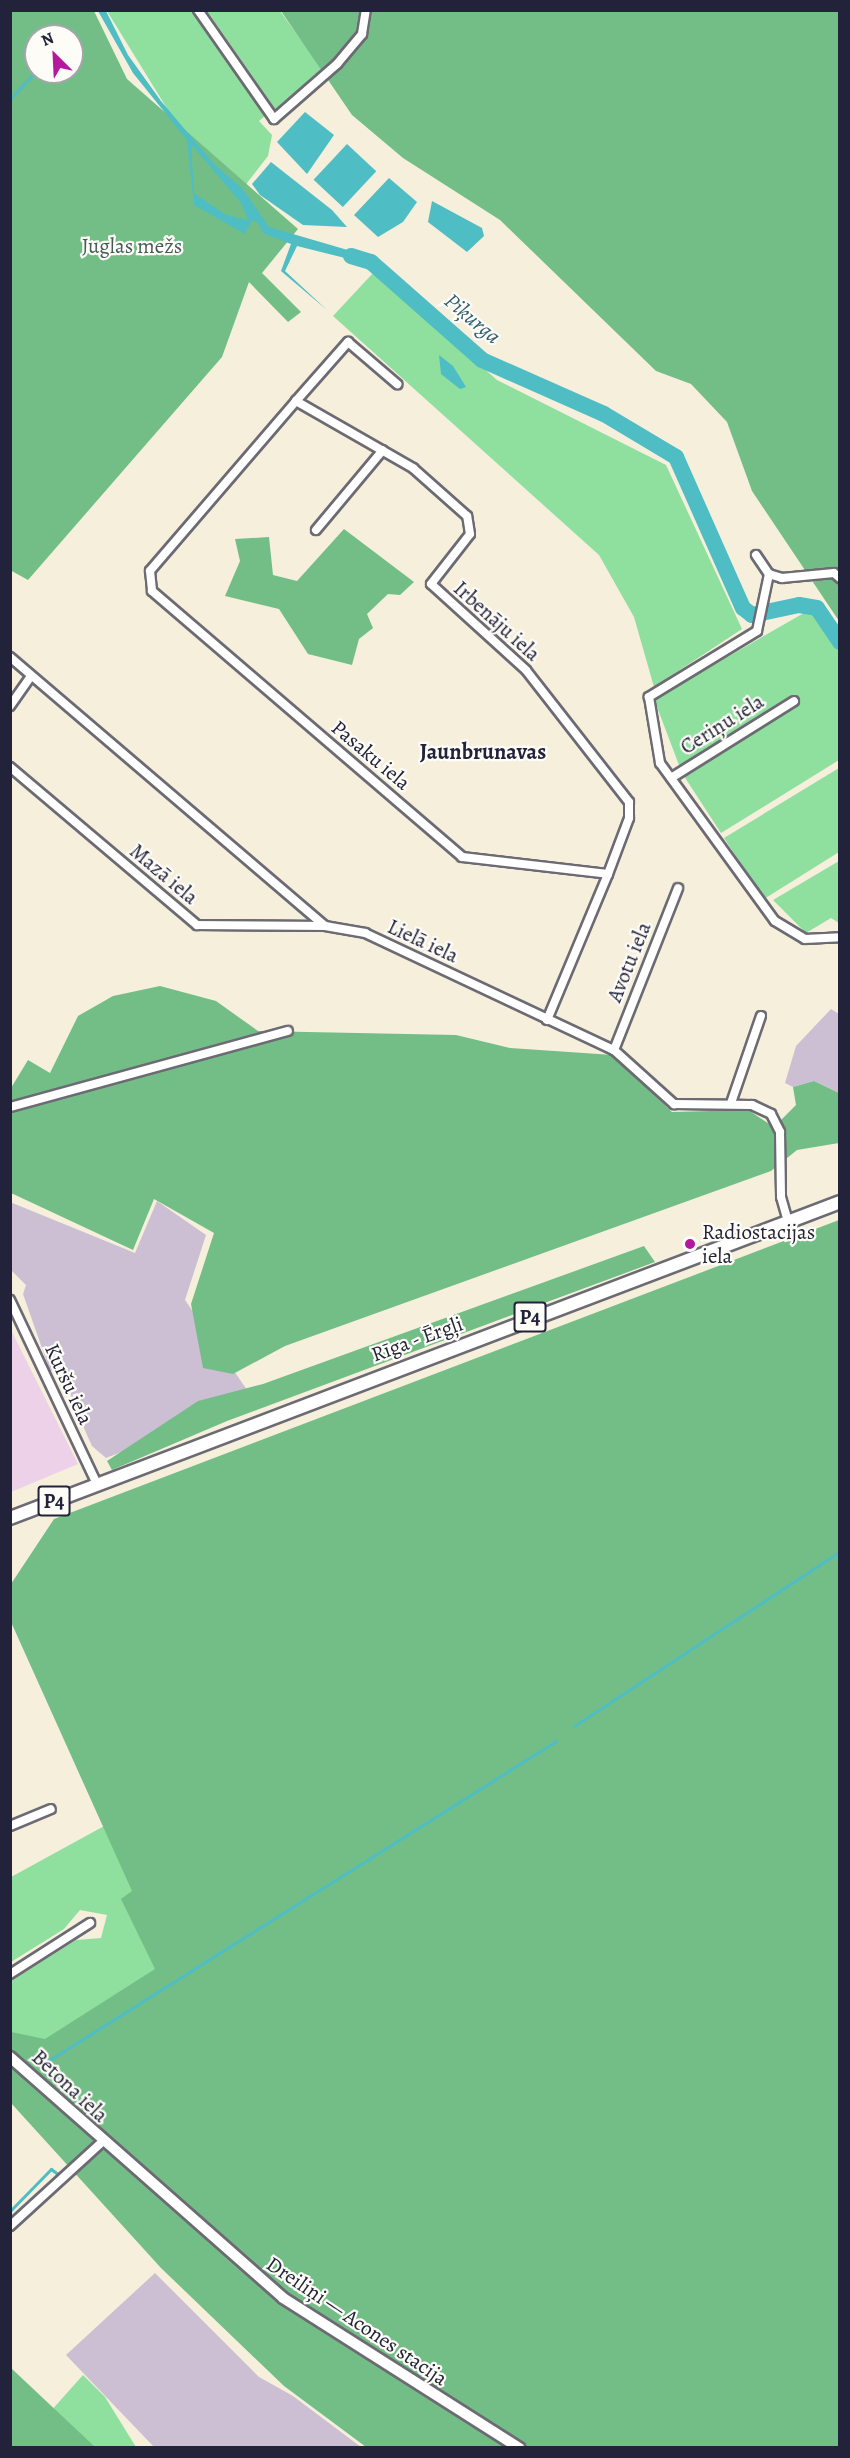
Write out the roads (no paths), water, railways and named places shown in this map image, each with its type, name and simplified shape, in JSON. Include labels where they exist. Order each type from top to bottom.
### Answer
[{"type":"main road","name":"Rīga - Ērgļi","points":[[10,1518],[840,1202]]},
{"type":"main road","name":"Betona iela","points":[[10,2057],[102,2142]]},
{"type":"main road","name":"Dreiliņi — Acones stacija","points":[[102,2142],[295,2307],[519,2448]]},
{"type":"street","points":[[198,10],[274,119],[337,64],[362,34],[366,10]]},
{"type":"street","points":[[296,401],[348,342],[397,384]]},
{"type":"street","name":"Irbenāju iela","points":[[296,401],[383,450],[435,485],[472,526],[431,584],[526,670],[630,802],[629,818],[608,874],[547,1020]]},
{"type":"street","name":"Pasaku iela","points":[[296,401],[150,571],[147,582],[462,857],[608,874]]},
{"type":"street","points":[[316,530],[383,450]]},
{"type":"street","points":[[756,555],[768,574],[758,609],[757,631],[649,697],[660,763],[775,921],[806,939],[840,937]]},
{"type":"street","points":[[768,574],[804,578],[834,573],[840,578]]},
{"type":"street","points":[[10,657],[325,926]]},
{"type":"street","points":[[10,706],[31,676]]},
{"type":"street","name":"Ceriņu iela","points":[[671,778],[794,700]]},
{"type":"street","name":"Mazā iela","points":[[10,767],[197,925],[325,926]]},
{"type":"street","name":"Avotu iela","points":[[614,1050],[678,888]]},
{"type":"street","name":"Lielā iela","points":[[325,926],[365,933],[614,1050],[674,1104],[731,1103],[771,1114],[780,1132],[781,1197],[788,1221]]},
{"type":"street","points":[[731,1103],[761,1016]]},
{"type":"street","points":[[10,1107],[288,1030]]},
{"type":"street","name":"Kuršu iela","points":[[10,1300],[97,1484]]},
{"type":"street","points":[[10,1826],[51,1809]]},
{"type":"street","points":[[10,1974],[90,1923]]},
{"type":"street","points":[[10,2226],[102,2142]]},
{"type":"water","points":[[98,11],[106,11],[128,55],[161,101],[214,164],[243,189],[269,227],[375,258],[369,264],[297,246],[285,271],[327,310],[281,271],[291,244],[263,233],[258,223],[252,220],[245,234],[194,205],[187,140],[133,73]],"holes":[[[191,144],[241,203],[248,220],[226,215],[194,193]]]},
{"type":"water","points":[[305,112],[334,135],[307,174],[277,142]]},
{"type":"water","points":[[347,144],[376,171],[343,207],[314,180]]},
{"type":"water","points":[[271,162],[332,210],[347,227],[303,225],[260,195],[252,184]]},
{"type":"water","points":[[389,178],[417,202],[403,222],[378,237],[354,215]]},
{"type":"water","points":[[432,201],[482,228],[484,236],[467,252],[428,222]]},
{"type":"water","points":[[439,355],[453,366],[466,387],[460,389],[441,374]]},
{"type":"waterway","points":[[10,99],[24,84]]},
{"type":"waterway","name":"Piķurga","points":[[351,256],[371,262],[482,360],[604,414],[676,457],[743,608],[752,615],[799,605],[817,608],[840,642]]},
{"type":"waterway","points":[[574,1726],[840,1551]]},
{"type":"waterway","points":[[40,2066],[556,1741]]},
{"type":"waterway","points":[[10,2211],[51,2169],[59,2175]]},
{"type":"place","name":"Radiostacijas iela","points":[[690,1244]]},
{"type":"district","name":"Jaunbrunavas","points":[[483,753]]},
{"type":"park label","name":"Juglas mežs","points":[[132,246]]}]
